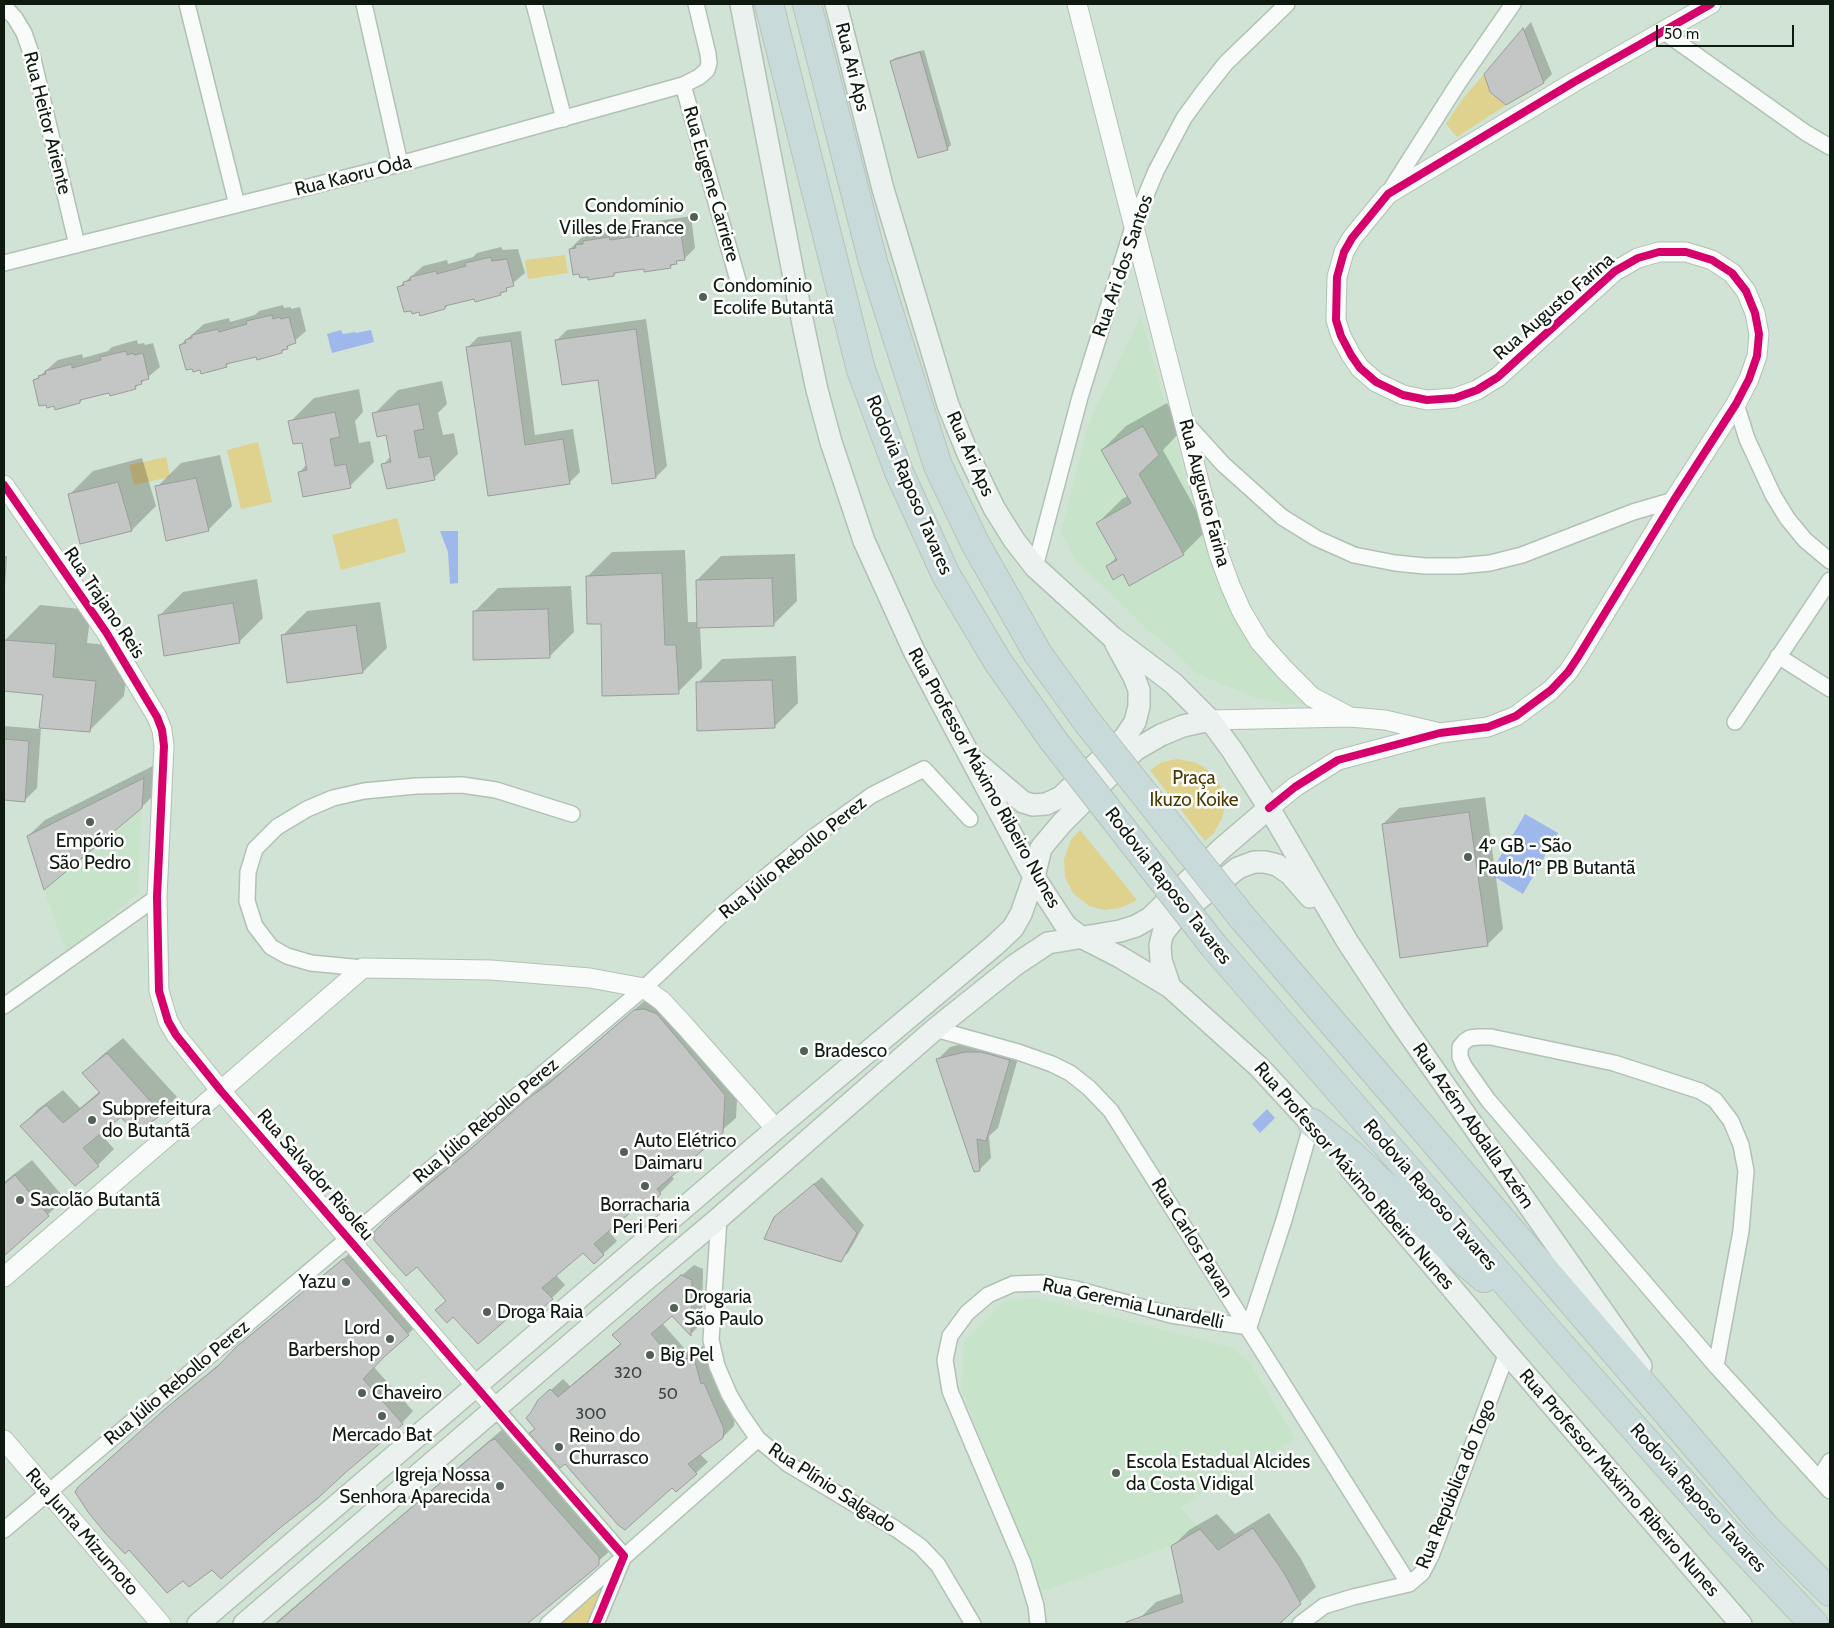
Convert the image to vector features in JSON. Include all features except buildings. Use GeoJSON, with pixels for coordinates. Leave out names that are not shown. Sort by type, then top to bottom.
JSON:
{"type":"FeatureCollection","features":[{"type":"Feature","properties":{"kind":"highway","name":"Rodovia Raposo Tavares"},"geometry":{"type":"LineString","coordinates":[[770,4],[861,370],[899,472],[946,575],[998,662],[1053,740],[1213,945],[1549,1332],[1722,1527],[1814,1624]]}},
{"type":"Feature","properties":{"kind":"highway","name":"Rodovia Raposo Tavares"},"geometry":{"type":"LineString","coordinates":[[806,4],[873,262],[938,466],[975,543],[1038,654],[1088,723],[1241,916],[1687,1438],[1766,1528],[1830,1592]]}},
{"type":"Feature","properties":{"kind":"highway"},"geometry":{"type":"LineString","coordinates":[[1312,1123],[1352,1155],[1456,1254],[1549,1332]]}},
{"type":"Feature","properties":{"kind":"main road","name":"Rua Professor Máximo Ribeiro Nunes"},"geometry":{"type":"LineString","coordinates":[[741,4],[817,390],[831,442],[864,541],[914,651],[1034,877],[1066,926],[1081,937],[1120,957],[1170,987],[1259,1066],[1312,1123],[1739,1624]]}},
{"type":"Feature","properties":{"kind":"main road","name":"Rua Ari Aps"},"geometry":{"type":"LineString","coordinates":[[836,4],[883,189],[948,405],[968,454],[994,508],[1014,540],[1035,567],[1112,637],[1173,683],[1210,720],[1232,750],[1269,808]]}},
{"type":"Feature","properties":{"kind":"main road"},"geometry":{"type":"LineString","coordinates":[[969,756],[1023,802],[1033,805],[1046,804],[1060,797],[1125,737],[1135,722],[1139,706],[1139,690],[1112,637]]}},
{"type":"Feature","properties":{"kind":"main road"},"geometry":{"type":"LineString","coordinates":[[198,1624],[776,1129],[996,945],[1013,928],[1021,914],[1034,877],[1041,848],[1050,836],[1135,750],[1176,729],[1210,720]]}},
{"type":"Feature","properties":{"kind":"main road"},"geometry":{"type":"LineString","coordinates":[[244,1624],[719,1218],[935,1029],[1026,956],[1048,943],[1120,931],[1136,926],[1150,918],[1220,850],[1269,808]]}},
{"type":"Feature","properties":{"kind":"main road","name":"Rua Azém Abdalla Azém"},"geometry":{"type":"LineString","coordinates":[[1269,808],[1347,941],[1397,1017],[1640,1364],[1687,1438]]}},
{"type":"Feature","properties":{"kind":"main road"},"geometry":{"type":"LineString","coordinates":[[1170,987],[1161,960],[1160,945],[1163,933],[1176,917],[1238,868],[1254,862],[1277,865],[1290,874],[1347,941]]}},
{"type":"Feature","properties":{"kind":"street"},"geometry":{"type":"LineString","coordinates":[[187,4],[237,205]]}},
{"type":"Feature","properties":{"kind":"street"},"geometry":{"type":"LineString","coordinates":[[364,4],[400,164]]}},
{"type":"Feature","properties":{"kind":"street"},"geometry":{"type":"LineString","coordinates":[[534,4],[564,119]]}},
{"type":"Feature","properties":{"kind":"street","name":"Rua Kaoru Oda"},"geometry":{"type":"LineString","coordinates":[[4,263],[400,164],[683,85],[699,77],[707,70],[709,63],[696,4]]}},
{"type":"Feature","properties":{"kind":"street","name":"Rua Augusto Farina"},"geometry":{"type":"LineString","coordinates":[[1077,4],[1183,420],[1219,555],[1230,585],[1242,612],[1260,642],[1312,697],[1350,717]]}},
{"type":"Feature","properties":{"kind":"street","name":"Rua Ari dos Santos"},"geometry":{"type":"LineString","coordinates":[[1035,567],[1080,397],[1134,224],[1156,171],[1184,118],[1226,63],[1287,4]]}},
{"type":"Feature","properties":{"kind":"street"},"geometry":{"type":"LineString","coordinates":[[1388,194],[1459,82],[1513,4]]}},
{"type":"Feature","properties":{"kind":"street","name":"Rua Augusto Farina"},"geometry":{"type":"LineString","coordinates":[[1269,808],[1295,787],[1338,760],[1440,733],[1488,727],[1516,716],[1551,690],[1568,672],[1578,657],[1674,500],[1736,404],[1749,380],[1757,356],[1759,334],[1755,313],[1746,291],[1732,273],[1712,260],[1686,252],[1659,252],[1638,258],[1615,271],[1519,360],[1498,377],[1477,390],[1455,398],[1427,400],[1403,396],[1376,382],[1360,368],[1341,336],[1336,320],[1337,277],[1344,252],[1352,238],[1388,194],[1574,82],[1711,4]]}},
{"type":"Feature","properties":{"kind":"street","name":"Rua Heitor Ariente"},"geometry":{"type":"LineString","coordinates":[[4,6],[15,18],[24,33],[33,59],[77,246]]}},
{"type":"Feature","properties":{"kind":"street"},"geometry":{"type":"LineString","coordinates":[[1664,32],[1806,133],[1830,147]]}},
{"type":"Feature","properties":{"kind":"street","name":"Rua Eugene Carriere"},"geometry":{"type":"LineString","coordinates":[[683,85],[739,284]]}},
{"type":"Feature","properties":{"kind":"street"},"geometry":{"type":"LineString","coordinates":[[1736,404],[1747,439],[1773,495],[1787,518],[1805,540],[1830,560]]}},
{"type":"Feature","properties":{"kind":"street"},"geometry":{"type":"LineString","coordinates":[[1183,420],[1223,464],[1282,517],[1316,538],[1354,555],[1395,563],[1425,566],[1459,566],[1490,563],[1522,555],[1633,512],[1674,500]]}},
{"type":"Feature","properties":{"kind":"street","name":"Rua Trajano Reis"},"geometry":{"type":"LineString","coordinates":[[4,485],[106,632],[157,716],[162,730],[164,746]]}},
{"type":"Feature","properties":{"kind":"street"},"geometry":{"type":"LineString","coordinates":[[1735,722],[1830,580]]}},
{"type":"Feature","properties":{"kind":"street"},"geometry":{"type":"LineString","coordinates":[[1778,656],[1830,690]]}},
{"type":"Feature","properties":{"kind":"street","name":"Rua Augusto Farina"},"geometry":{"type":"LineString","coordinates":[[1210,720],[1350,717],[1385,720],[1440,733]]}},
{"type":"Feature","properties":{"kind":"street","name":"Rua Salvador Risoléu"},"geometry":{"type":"LineString","coordinates":[[164,746],[157,897],[159,991],[168,1021],[176,1035],[221,1091],[624,1556]]}},
{"type":"Feature","properties":{"kind":"street","name":"Rua Júlio Rebollo Perez"},"geometry":{"type":"LineString","coordinates":[[4,1530],[644,988],[733,904],[815,836],[872,795],[924,769],[970,819]]}},
{"type":"Feature","properties":{"kind":"street"},"geometry":{"type":"LineString","coordinates":[[572,814],[496,790],[462,785],[416,786],[364,791],[333,798],[307,809],[277,827],[255,849],[248,872],[247,901],[255,926],[271,947],[286,956],[311,963],[363,968],[491,970],[590,978],[644,988],[662,1001],[776,1129]]}},
{"type":"Feature","properties":{"kind":"street"},"geometry":{"type":"LineString","coordinates":[[4,1006],[157,897]]}},
{"type":"Feature","properties":{"kind":"street"},"geometry":{"type":"LineString","coordinates":[[4,1277],[363,968]]}},
{"type":"Feature","properties":{"kind":"street","name":"Rua Carlos Pavan"},"geometry":{"type":"LineString","coordinates":[[935,1029],[1018,1052],[1052,1064],[1070,1073],[1089,1088],[1111,1111],[1410,1584]]}},
{"type":"Feature","properties":{"kind":"street","name":"Rua Azém Abdalla Azém"},"geometry":{"type":"LineString","coordinates":[[1716,1366],[1741,1231],[1746,1171],[1741,1145],[1731,1121],[1715,1100],[1700,1090],[1659,1076],[1614,1063],[1491,1037],[1470,1038],[1460,1047],[1460,1057],[1464,1066],[1488,1100],[1716,1366],[1830,1491]]}},
{"type":"Feature","properties":{"kind":"street","name":"Rua Geremia Lunardelli"},"geometry":{"type":"LineString","coordinates":[[1038,1624],[1036,1606],[1023,1563],[950,1391],[945,1360],[950,1336],[967,1313],[988,1295],[1013,1284],[1042,1283],[1076,1289],[1170,1315],[1249,1327],[1284,1220],[1312,1123]]}},
{"type":"Feature","properties":{"kind":"street","name":"Rua Plínio Salgado"},"geometry":{"type":"LineString","coordinates":[[719,1218],[711,1340],[717,1366],[729,1394],[758,1440],[788,1464],[896,1529],[920,1546],[938,1565],[973,1624]]}},
{"type":"Feature","properties":{"kind":"street","name":"Rua República do Togo"},"geometry":{"type":"LineString","coordinates":[[1300,1624],[1324,1606],[1353,1597],[1410,1584],[1422,1573],[1431,1556],[1507,1353]]}},
{"type":"Feature","properties":{"kind":"street","name":"Rua Junta Mizumoto"},"geometry":{"type":"LineString","coordinates":[[4,1440],[161,1624]]}},
{"type":"Feature","properties":{"kind":"street"},"geometry":{"type":"LineString","coordinates":[[548,1624],[758,1440]]}},
{"type":"Feature","properties":{"kind":"street"},"geometry":{"type":"LineString","coordinates":[[1819,1479],[1830,1462]]}},
{"type":"Feature","properties":{"kind":"street"},"geometry":{"type":"LineString","coordinates":[[596,1624],[624,1556]]}},
{"type":"Feature","properties":{"kind":"shaded area"},"geometry":{"type":"Polygon","coordinates":[[[1141,316],[1183,470],[1213,556],[1313,706],[1285,704],[1259,699],[1197,674],[1176,653],[1148,630],[1074,558],[1061,531],[1090,419],[1141,316]]]}},
{"type":"Feature","properties":{"kind":"shaded area"},"geometry":{"type":"Polygon","coordinates":[[[142,808],[137,894],[67,954],[44,890],[142,808]]]}},
{"type":"Feature","properties":{"kind":"shaded area","name":"Escola Estadual Alcides da Costa Vidigal"},"geometry":{"type":"Polygon","coordinates":[[[1038,1298],[1230,1347],[1250,1362],[1295,1439],[1180,1507],[1200,1529],[1177,1544],[1040,1592],[961,1388],[964,1342],[1004,1301],[1038,1298]]]}},
{"type":"Feature","properties":{"kind":"green space"},"geometry":{"type":"Polygon","coordinates":[[[1484,74],[1490,92],[1506,105],[1457,137],[1446,124],[1461,101],[1484,74]]]}},
{"type":"Feature","properties":{"kind":"green space"},"geometry":{"type":"Polygon","coordinates":[[[565,255],[568,273],[528,279],[525,260],[565,255]]]}},
{"type":"Feature","properties":{"kind":"green space"},"geometry":{"type":"Polygon","coordinates":[[[258,442],[272,502],[241,509],[227,450],[258,442]]]}},
{"type":"Feature","properties":{"kind":"green space"},"geometry":{"type":"Polygon","coordinates":[[[166,457],[170,477],[134,485],[129,465],[166,457]]]}},
{"type":"Feature","properties":{"kind":"green space"},"geometry":{"type":"Polygon","coordinates":[[[397,518],[406,552],[341,570],[332,535],[397,518]]]}},
{"type":"Feature","properties":{"kind":"green space","name":"Praça Ikuzo Koike"},"geometry":{"type":"Polygon","coordinates":[[[1177,759],[1194,762],[1204,767],[1217,779],[1223,792],[1225,805],[1222,818],[1214,833],[1205,841],[1150,770],[1162,762],[1177,759]]]}},
{"type":"Feature","properties":{"kind":"green space"},"geometry":{"type":"Polygon","coordinates":[[[1080,830],[1137,900],[1120,908],[1104,910],[1089,906],[1073,893],[1065,877],[1064,859],[1071,840],[1080,830]]]}},
{"type":"Feature","properties":{"kind":"green space"},"geometry":{"type":"Polygon","coordinates":[[[617,1570],[593,1624],[554,1624],[617,1570]]]}},
{"type":"Feature","properties":{"kind":"water"},"geometry":{"type":"Polygon","coordinates":[[[341,330],[343,334],[371,330],[374,342],[332,353],[327,334],[341,330]]]}},
{"type":"Feature","properties":{"kind":"water"},"geometry":{"type":"Polygon","coordinates":[[[440,531],[458,531],[458,583],[450,584],[448,552],[440,531]]]}},
{"type":"Feature","properties":{"kind":"water"},"geometry":{"type":"Polygon","coordinates":[[[1525,814],[1558,833],[1523,894],[1490,874],[1525,814]]]}},
{"type":"Feature","properties":{"kind":"water"},"geometry":{"type":"Polygon","coordinates":[[[1267,1109],[1275,1118],[1260,1133],[1252,1124],[1267,1109]]]}},
{"type":"Feature","properties":{"kind":"cycle path"},"geometry":{"type":"LineString","coordinates":[[1269,808],[1295,787],[1338,760],[1440,733],[1488,727],[1516,716],[1551,690],[1568,672],[1578,657],[1674,500],[1736,404],[1749,379],[1757,356],[1759,334],[1755,313],[1746,291],[1732,273],[1712,260],[1686,252],[1659,252],[1638,258],[1615,271],[1498,377],[1477,390],[1455,398],[1427,400],[1403,395],[1376,382],[1360,368],[1351,355],[1341,336],[1336,320],[1337,277],[1344,252],[1352,238],[1388,194],[1574,82],[1711,4]]}},
{"type":"Feature","properties":{"kind":"cycle path"},"geometry":{"type":"LineString","coordinates":[[4,485],[106,632],[157,717],[162,730],[164,746],[157,897],[159,991],[168,1021],[176,1035],[221,1091],[624,1556],[596,1624]]}},
{"type":"Feature","properties":{"kind":"place","name":"Condomínio Villes de France"},"geometry":{"type":"Point","coordinates":[694,217]}},
{"type":"Feature","properties":{"kind":"place","name":"Condomínio Ecolife Butantã"},"geometry":{"type":"Point","coordinates":[703,297]}},
{"type":"Feature","properties":{"kind":"place","name":"Empório São Pedro"},"geometry":{"type":"Point","coordinates":[90,822]}},
{"type":"Feature","properties":{"kind":"place","name":"4º GB - São Paulo/1º PB Butantã"},"geometry":{"type":"Point","coordinates":[1468,857]}},
{"type":"Feature","properties":{"kind":"place","name":"Bradesco"},"geometry":{"type":"Point","coordinates":[804,1051]}},
{"type":"Feature","properties":{"kind":"place","name":"Subprefeitura do Butantã"},"geometry":{"type":"Point","coordinates":[92,1120]}},
{"type":"Feature","properties":{"kind":"place","name":"Auto Elétrico Daimaru"},"geometry":{"type":"Point","coordinates":[624,1152]}},
{"type":"Feature","properties":{"kind":"place","name":"Borracharia Peri Peri"},"geometry":{"type":"Point","coordinates":[645,1186]}},
{"type":"Feature","properties":{"kind":"place","name":"Sacolão Butantã"},"geometry":{"type":"Point","coordinates":[20,1200]}},
{"type":"Feature","properties":{"kind":"place","name":"Yazu"},"geometry":{"type":"Point","coordinates":[346,1282]}},
{"type":"Feature","properties":{"kind":"place","name":"Drogaria São Paulo"},"geometry":{"type":"Point","coordinates":[674,1308]}},
{"type":"Feature","properties":{"kind":"place","name":"Droga Raia"},"geometry":{"type":"Point","coordinates":[487,1312]}},
{"type":"Feature","properties":{"kind":"place","name":"Lord Barbershop"},"geometry":{"type":"Point","coordinates":[390,1339]}},
{"type":"Feature","properties":{"kind":"place","name":"Big Pel"},"geometry":{"type":"Point","coordinates":[650,1355]}},
{"type":"Feature","properties":{"kind":"place","name":"Chaveiro"},"geometry":{"type":"Point","coordinates":[362,1393]}},
{"type":"Feature","properties":{"kind":"place","name":"Mercado Bat"},"geometry":{"type":"Point","coordinates":[382,1416]}},
{"type":"Feature","properties":{"kind":"place","name":"Reino do Churrasco"},"geometry":{"type":"Point","coordinates":[559,1447]}},
{"type":"Feature","properties":{"kind":"place","name":"Escola Estadual Alcides da Costa Vidigal"},"geometry":{"type":"Point","coordinates":[1116,1473]}},
{"type":"Feature","properties":{"kind":"place","name":"Igreja Nossa Senhora Aparecida"},"geometry":{"type":"Point","coordinates":[500,1486]}}]}
